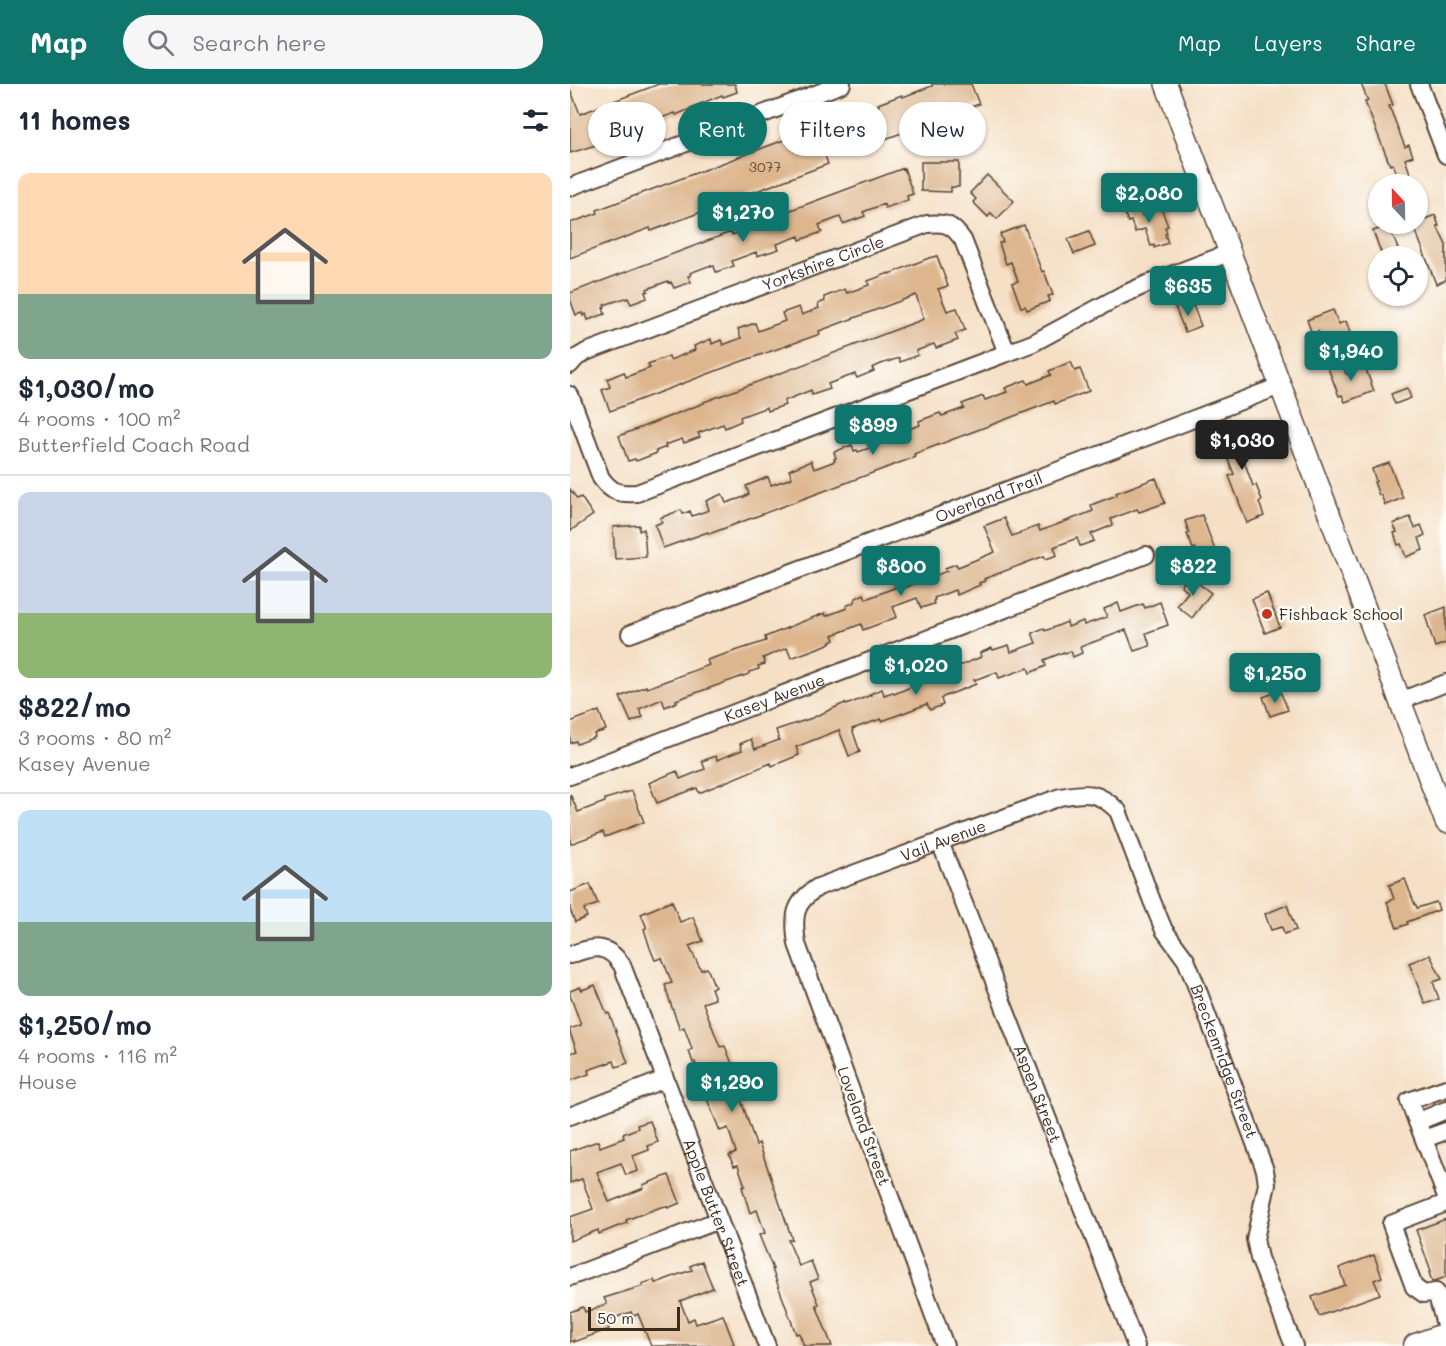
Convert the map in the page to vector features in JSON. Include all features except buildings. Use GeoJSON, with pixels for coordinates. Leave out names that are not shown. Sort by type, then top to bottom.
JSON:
{"type":"FeatureCollection","features":[{"type":"Feature","properties":{"kind":"highway"},"geometry":{"type":"LineString","coordinates":[[1416,1346],[1444,1337]]}},
{"type":"Feature","properties":{"kind":"main road"},"geometry":{"type":"LineString","coordinates":[[1166,84],[1446,822]]}},
{"type":"Feature","properties":{"kind":"street"},"geometry":{"type":"LineString","coordinates":[[570,187],[842,84]]}},
{"type":"Feature","properties":{"kind":"street"},"geometry":{"type":"LineString","coordinates":[[1419,84],[1446,155]]}},
{"type":"Feature","properties":{"kind":"street","name":"Yorkshire Circle"},"geometry":{"type":"LineString","coordinates":[[570,365],[586,352],[927,224],[938,223],[947,225],[956,231],[963,240],[1007,353]]}},
{"type":"Feature","properties":{"kind":"street"},"geometry":{"type":"LineString","coordinates":[[570,395],[601,478],[608,487],[616,492],[637,493],[1032,343],[1120,296],[1229,253]]}},
{"type":"Feature","properties":{"kind":"street","name":"Overland Trail"},"geometry":{"type":"LineString","coordinates":[[630,634],[1280,386]]}},
{"type":"Feature","properties":{"kind":"street","name":"Kasey Avenue"},"geometry":{"type":"LineString","coordinates":[[570,776],[1146,555]]}},
{"type":"Feature","properties":{"kind":"street"},"geometry":{"type":"LineString","coordinates":[[1400,701],[1446,683]]}},
{"type":"Feature","properties":{"kind":"street","name":"Vail Avenue"},"geometry":{"type":"LineString","coordinates":[[800,904],[818,887],[1060,797],[1077,794],[1095,795]]}},
{"type":"Feature","properties":{"kind":"street","name":"Breckenridge Street"},"geometry":{"type":"LineString","coordinates":[[1095,795],[1108,801],[1118,811],[1164,930],[1186,960],[1265,1170],[1267,1184],[1255,1239],[1260,1258],[1294,1346]]}},
{"type":"Feature","properties":{"kind":"street","name":"Aspen Street"},"geometry":{"type":"LineString","coordinates":[[940,842],[1136,1346]]}},
{"type":"Feature","properties":{"kind":"street","name":"Loveland Street"},"geometry":{"type":"LineString","coordinates":[[800,904],[794,922],[797,944],[945,1346]]}},
{"type":"Feature","properties":{"kind":"street","name":"Apple Butter Street"},"geometry":{"type":"LineString","coordinates":[[570,955],[585,949],[608,950],[622,965],[767,1346]]}},
{"type":"Feature","properties":{"kind":"street"},"geometry":{"type":"LineString","coordinates":[[570,1116],[665,1079]]}},
{"type":"Feature","properties":{"kind":"street"},"geometry":{"type":"LineString","coordinates":[[1446,1088],[1409,1101],[1424,1139],[1439,1159],[1446,1196]]}},
{"type":"Feature","properties":{"kind":"street"},"geometry":{"type":"LineString","coordinates":[[1417,1122],[1446,1110]]}},
{"type":"Feature","properties":{"kind":"street"},"geometry":{"type":"LineString","coordinates":[[1424,1139],[1446,1131]]}},
{"type":"Feature","properties":{"kind":"street"},"geometry":{"type":"LineString","coordinates":[[1444,1337],[1441,1290],[1424,1294],[1414,1287],[1391,1224],[1446,1203]]}},
{"type":"Feature","properties":{"kind":"street"},"geometry":{"type":"LineString","coordinates":[[570,1276],[719,1220]]}},
{"type":"Feature","properties":{"kind":"place","name":"Fishback School"},"geometry":{"type":"Point","coordinates":[1267,614]}}]}
